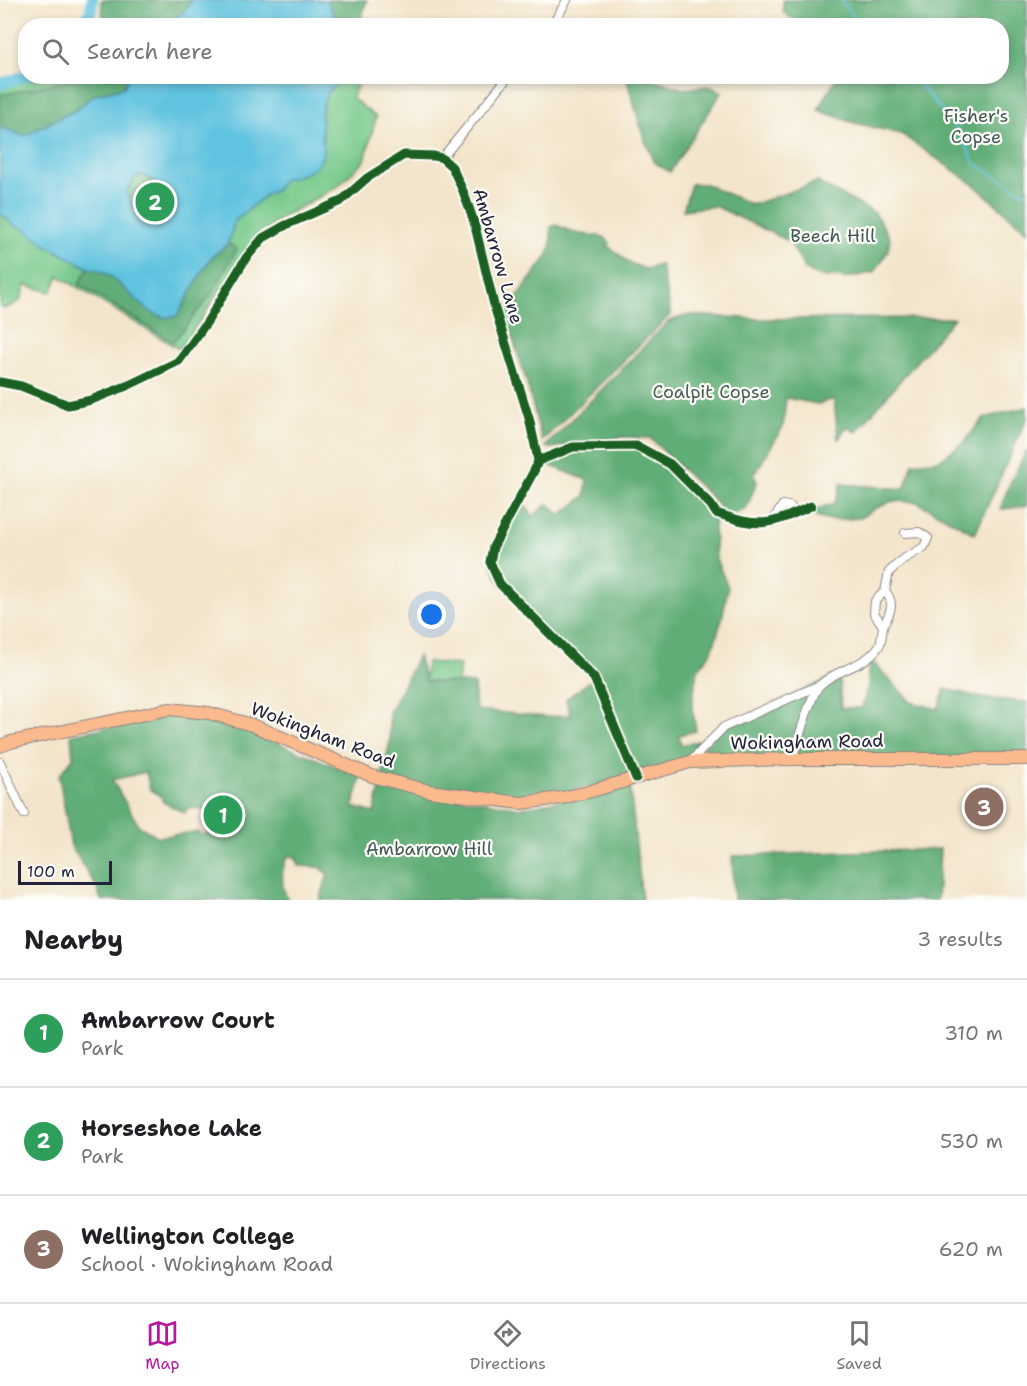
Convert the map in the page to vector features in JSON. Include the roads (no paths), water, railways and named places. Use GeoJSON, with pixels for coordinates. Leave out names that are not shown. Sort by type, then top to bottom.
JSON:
{"type":"FeatureCollection","features":[{"type":"Feature","properties":{"kind":"main road","name":"Wokingham Road"},"geometry":{"type":"LineString","coordinates":[[0,746],[40,735],[169,709],[208,713],[252,725],[372,777],[429,791],[521,803],[579,794],[690,762],[792,759],[1027,759]]}},
{"type":"Feature","properties":{"kind":"street"},"geometry":{"type":"LineString","coordinates":[[557,18],[567,0]]}},
{"type":"Feature","properties":{"kind":"street"},"geometry":{"type":"LineString","coordinates":[[0,382],[21,386],[68,405],[91,400],[129,386],[179,361],[207,322],[246,258],[263,238],[285,225],[341,201],[367,178],[404,155],[442,158],[502,84]]}},
{"type":"Feature","properties":{"kind":"street","name":"Ambarrow Lane"},"geometry":{"type":"LineString","coordinates":[[442,158],[448,162],[456,174],[474,222],[495,309],[523,395],[538,461]]}},
{"type":"Feature","properties":{"kind":"street"},"geometry":{"type":"LineString","coordinates":[[636,778],[594,678],[500,584],[490,562],[493,547],[538,461],[573,447],[637,446],[670,464],[711,505],[716,513],[740,521],[764,525],[811,506]]}},
{"type":"Feature","properties":{"kind":"street"},"geometry":{"type":"LineString","coordinates":[[771,523],[783,505],[790,507],[794,514]]}},
{"type":"Feature","properties":{"kind":"street"},"geometry":{"type":"LineString","coordinates":[[883,626],[874,613],[874,601],[885,591],[889,572],[902,560],[924,547],[928,538],[919,532],[905,533]]}},
{"type":"Feature","properties":{"kind":"street"},"geometry":{"type":"LineString","coordinates":[[690,762],[724,727],[820,685],[859,664],[877,649],[882,641],[883,626],[890,615],[892,606],[885,591]]}},
{"type":"Feature","properties":{"kind":"street"},"geometry":{"type":"LineString","coordinates":[[792,759],[808,710],[820,685]]}},
{"type":"Feature","properties":{"kind":"street"},"geometry":{"type":"LineString","coordinates":[[0,762],[24,814]]}},
{"type":"Feature","properties":{"kind":"water"},"geometry":{"type":"Polygon","coordinates":[[[191,0],[326,0],[335,18],[175,18],[187,9],[191,0]]]}},
{"type":"Feature","properties":{"kind":"water"},"geometry":{"type":"Polygon","coordinates":[[[125,84],[336,84],[327,94],[322,108],[324,146],[317,166],[305,173],[284,179],[275,191],[267,194],[235,221],[228,243],[209,260],[177,316],[165,317],[143,306],[111,277],[88,268],[46,245],[23,228],[16,227],[0,213],[0,127],[24,136],[76,110],[94,95],[124,87],[125,84]],[[140,175],[126,192],[141,215],[154,222],[159,216],[149,214],[137,197],[142,192],[150,191],[161,200],[162,209],[167,211],[171,202],[163,189],[140,175]]]}},
{"type":"Feature","properties":{"kind":"waterway"},"geometry":{"type":"LineString","coordinates":[[86,18],[91,11],[92,0]]}},
{"type":"Feature","properties":{"kind":"waterway"},"geometry":{"type":"LineString","coordinates":[[841,0],[855,18]]}},
{"type":"Feature","properties":{"kind":"waterway"},"geometry":{"type":"LineString","coordinates":[[0,84],[18,78]]}},
{"type":"Feature","properties":{"kind":"waterway"},"geometry":{"type":"LineString","coordinates":[[919,84],[957,128],[975,164],[1027,194]]}},
{"type":"Feature","properties":{"kind":"place","name":"Horseshoe Lake"},"geometry":{"type":"Point","coordinates":[155,202]}},
{"type":"Feature","properties":{"kind":"place","name":"Wellington College"},"geometry":{"type":"Point","coordinates":[984,807]}},
{"type":"Feature","properties":{"kind":"place","name":"Ambarrow Court"},"geometry":{"type":"Point","coordinates":[223,815]}},
{"type":"Feature","properties":{"kind":"park label","name":"Fisher's Copse"},"geometry":{"type":"Point","coordinates":[976,126]}},
{"type":"Feature","properties":{"kind":"park label","name":"Beech Hill"},"geometry":{"type":"Point","coordinates":[833,236]}},
{"type":"Feature","properties":{"kind":"park label","name":"Coalpit Copse"},"geometry":{"type":"Point","coordinates":[711,392]}},
{"type":"Feature","properties":{"kind":"park label","name":"Ambarrow Hill"},"geometry":{"type":"Point","coordinates":[429,849]}}]}
